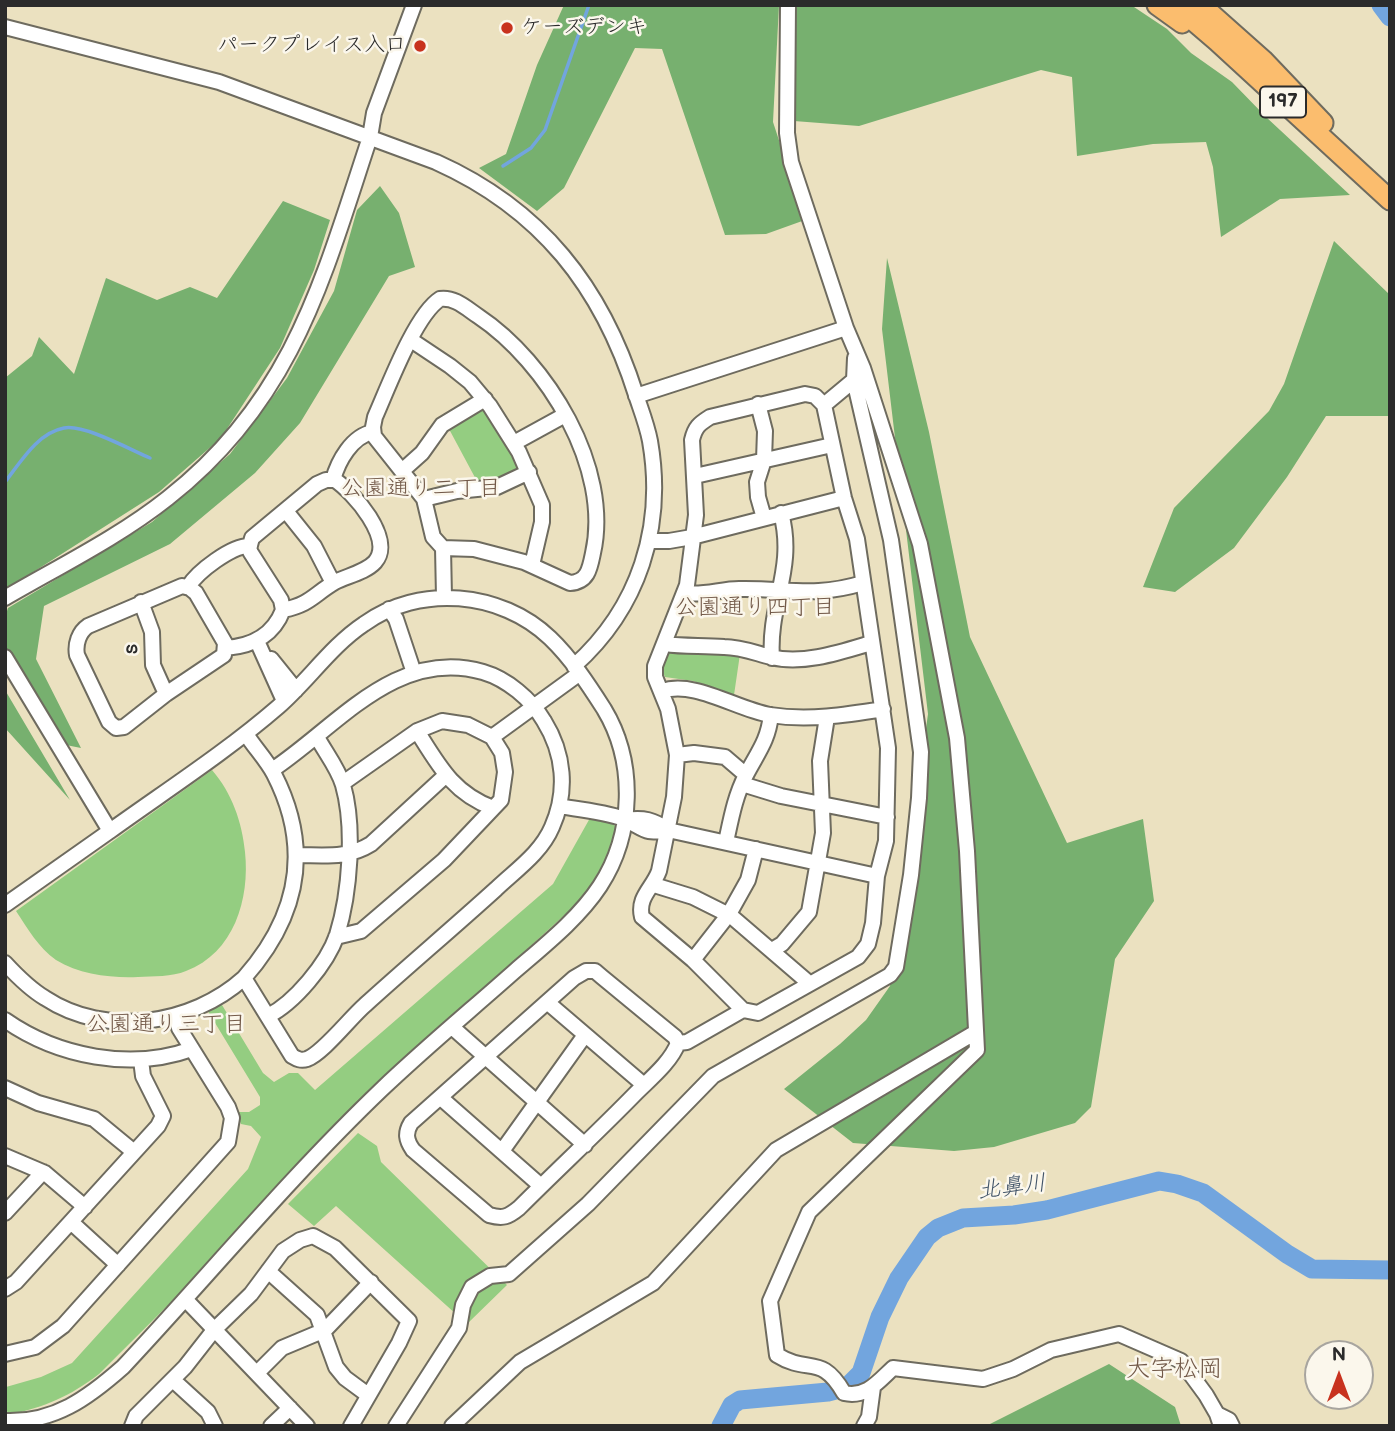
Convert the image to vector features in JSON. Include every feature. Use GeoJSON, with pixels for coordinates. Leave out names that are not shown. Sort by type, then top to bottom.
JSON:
{"type":"FeatureCollection","features":[{"type":"Feature","properties":{"kind":"highway"},"geometry":{"type":"LineString","coordinates":[[1157,5],[1272,92]]}},
{"type":"Feature","properties":{"kind":"highway","name":"197"},"geometry":{"type":"LineString","coordinates":[[1175,5],[1390,200]]}},
{"type":"Feature","properties":{"kind":"highway","name":"197"},"geometry":{"type":"LineString","coordinates":[[1200,5],[1263,60],[1390,192]]}},
{"type":"Feature","properties":{"kind":"street"},"geometry":{"type":"LineString","coordinates":[[5,598],[165,500],[215,457],[247,421],[275,380],[301,331],[370,137],[374,113],[414,5]]}},
{"type":"Feature","properties":{"kind":"street"},"geometry":{"type":"LineString","coordinates":[[370,137],[383,116],[424,5]]}},
{"type":"Feature","properties":{"kind":"street"},"geometry":{"type":"LineString","coordinates":[[788,5],[787,133],[791,162],[920,544],[957,738],[968,864],[977,1050],[809,1212],[770,1301],[777,1355],[788,1362],[823,1368],[835,1377],[844,1393],[856,1395],[873,1387],[893,1368],[983,1379],[1013,1369],[1051,1350],[1119,1334],[1181,1361],[1219,1420],[1229,1420],[1232,1426]]}},
{"type":"Feature","properties":{"kind":"street"},"geometry":{"type":"LineString","coordinates":[[5,27],[219,82],[456,171],[498,196],[542,233],[571,265],[598,304],[620,347],[649,438],[654,497],[649,541],[639,572],[613,624],[596,646],[577,669],[534,707],[492,737]]}},
{"type":"Feature","properties":{"kind":"street"},"geometry":{"type":"LineString","coordinates":[[443,548],[474,550],[532,565],[574,583],[587,575],[594,551],[597,519],[588,464],[565,415],[527,359],[488,323],[454,300],[444,298],[435,303],[411,340],[375,417],[373,432],[376,440],[424,499],[433,537],[443,548],[444,597]]}},
{"type":"Feature","properties":{"kind":"street"},"geometry":{"type":"LineString","coordinates":[[636,396],[846,328]]}},
{"type":"Feature","properties":{"kind":"street"},"geometry":{"type":"LineString","coordinates":[[411,340],[459,373],[485,399],[514,443],[542,505],[542,522],[532,565]]}},
{"type":"Feature","properties":{"kind":"street"},"geometry":{"type":"LineString","coordinates":[[396,1426],[459,1328],[463,1304],[472,1287],[490,1276],[509,1274],[588,1203],[713,1076],[890,975],[896,967],[911,875],[921,751],[891,540],[854,380],[855,350]]}},
{"type":"Feature","properties":{"kind":"street"},"geometry":{"type":"LineString","coordinates":[[824,405],[854,380]]}},
{"type":"Feature","properties":{"kind":"street"},"geometry":{"type":"LineString","coordinates":[[805,394],[816,396],[824,405],[844,498],[857,539],[883,709],[888,748],[886,841],[877,876],[873,923],[868,944],[858,957],[758,1013],[744,1010],[693,960],[642,917],[642,898],[654,885],[668,830],[677,772],[674,731],[655,677],[655,666],[685,593],[694,537],[694,430],[710,417],[805,394]]}},
{"type":"Feature","properties":{"kind":"street"},"geometry":{"type":"LineString","coordinates":[[402,470],[422,453],[442,425],[485,399]]}},
{"type":"Feature","properties":{"kind":"street"},"geometry":{"type":"LineString","coordinates":[[758,404],[765,431],[764,460],[757,482],[764,518]]}},
{"type":"Feature","properties":{"kind":"street"},"geometry":{"type":"LineString","coordinates":[[514,443],[565,415]]}},
{"type":"Feature","properties":{"kind":"street"},"geometry":{"type":"LineString","coordinates":[[332,480],[340,461],[358,438],[373,432]]}},
{"type":"Feature","properties":{"kind":"street"},"geometry":{"type":"LineString","coordinates":[[695,476],[832,445]]}},
{"type":"Feature","properties":{"kind":"street"},"geometry":{"type":"LineString","coordinates":[[424,499],[457,491],[497,487],[529,472]]}},
{"type":"Feature","properties":{"kind":"street"},"geometry":{"type":"LineString","coordinates":[[226,648],[257,641],[272,629],[283,610],[281,600],[251,553],[250,545],[256,534],[317,484],[332,480],[345,488],[366,510],[374,526],[379,549],[377,559],[373,564],[333,583],[302,606],[283,610]]}},
{"type":"Feature","properties":{"kind":"street"},"geometry":{"type":"LineString","coordinates":[[649,541],[694,537],[844,498]]}},
{"type":"Feature","properties":{"kind":"street"},"geometry":{"type":"LineString","coordinates":[[286,511],[314,546],[333,583]]}},
{"type":"Feature","properties":{"kind":"street"},"geometry":{"type":"LineString","coordinates":[[772,658],[772,625],[785,568],[787,544],[781,513]]}},
{"type":"Feature","properties":{"kind":"street"},"geometry":{"type":"LineString","coordinates":[[188,587],[200,572],[236,548],[250,545]]}},
{"type":"Feature","properties":{"kind":"street"},"geometry":{"type":"LineString","coordinates":[[685,593],[738,589],[828,592],[863,583]]}},
{"type":"Feature","properties":{"kind":"street"},"geometry":{"type":"LineString","coordinates":[[174,587],[188,587],[196,593],[226,648],[220,660],[166,694],[128,725],[116,728],[109,722],[77,655],[78,640],[85,628],[174,587]]}},
{"type":"Feature","properties":{"kind":"street"},"geometry":{"type":"LineString","coordinates":[[5,905],[246,734],[296,690],[350,634],[375,616],[418,600],[444,597],[489,603],[523,618],[550,638],[577,669],[613,725],[623,757],[627,791],[626,820],[600,886],[580,909],[540,949],[384,1087],[313,1157],[249,1225],[186,1300],[122,1367],[91,1395],[64,1411],[33,1420],[5,1421]]}},
{"type":"Feature","properties":{"kind":"street","name":"s"},"geometry":{"type":"LineString","coordinates":[[141,602],[152,632],[153,665],[166,694]]}},
{"type":"Feature","properties":{"kind":"street"},"geometry":{"type":"LineString","coordinates":[[389,609],[396,619],[414,673]]}},
{"type":"Feature","properties":{"kind":"street"},"geometry":{"type":"LineString","coordinates":[[257,641],[296,690]]}},
{"type":"Feature","properties":{"kind":"street"},"geometry":{"type":"LineString","coordinates":[[257,641],[284,701]]}},
{"type":"Feature","properties":{"kind":"street"},"geometry":{"type":"LineString","coordinates":[[665,644],[680,647],[742,648],[772,658],[833,654],[872,643]]}},
{"type":"Feature","properties":{"kind":"street"},"geometry":{"type":"LineString","coordinates":[[5,657],[110,831]]}},
{"type":"Feature","properties":{"kind":"street"},"geometry":{"type":"LineString","coordinates":[[244,978],[292,1056],[300,1060],[308,1059],[363,1006],[438,942],[542,846],[560,806],[562,778],[557,747],[548,727],[534,707],[492,675],[453,666],[430,668],[398,678],[373,692],[272,770]]}},
{"type":"Feature","properties":{"kind":"street"},"geometry":{"type":"LineString","coordinates":[[662,691],[674,687],[688,687],[746,709],[771,715],[827,717],[883,709]]}},
{"type":"Feature","properties":{"kind":"street"},"geometry":{"type":"LineString","coordinates":[[726,842],[734,804],[744,779],[764,746],[771,715]]}},
{"type":"Feature","properties":{"kind":"street"},"geometry":{"type":"LineString","coordinates":[[772,950],[782,944],[809,912],[823,833],[820,761],[827,717]]}},
{"type":"Feature","properties":{"kind":"street"},"geometry":{"type":"LineString","coordinates":[[336,937],[361,931],[444,860],[501,800],[505,772],[502,753],[492,737],[468,725],[442,721],[417,732],[343,783]]}},
{"type":"Feature","properties":{"kind":"street"},"geometry":{"type":"LineString","coordinates":[[417,732],[445,776],[478,802],[493,808]]}},
{"type":"Feature","properties":{"kind":"street"},"geometry":{"type":"LineString","coordinates":[[5,962],[46,998],[79,1013],[124,1021],[177,1017],[211,1002],[244,978],[276,936],[290,905],[296,875],[296,841],[288,810],[272,770],[246,734]]}},
{"type":"Feature","properties":{"kind":"street"},"geometry":{"type":"LineString","coordinates":[[268,1016],[276,1012],[316,973],[336,937],[349,855],[349,824],[343,783],[317,737]]}},
{"type":"Feature","properties":{"kind":"street"},"geometry":{"type":"LineString","coordinates":[[677,755],[694,753],[725,757],[744,779],[781,796],[887,817]]}},
{"type":"Feature","properties":{"kind":"street"},"geometry":{"type":"LineString","coordinates":[[296,855],[349,855],[371,844],[445,776]]}},
{"type":"Feature","properties":{"kind":"street"},"geometry":{"type":"LineString","coordinates":[[560,806],[626,820],[639,818],[656,821],[668,830],[877,876]]}},
{"type":"Feature","properties":{"kind":"street"},"geometry":{"type":"LineString","coordinates":[[693,960],[729,914],[748,880],[756,849]]}},
{"type":"Feature","properties":{"kind":"street"},"geometry":{"type":"LineString","coordinates":[[654,885],[693,897],[729,914],[809,983]]}},
{"type":"Feature","properties":{"kind":"street"},"geometry":{"type":"LineString","coordinates":[[586,971],[595,971],[675,1037],[678,1043],[675,1051],[644,1086],[508,1217],[489,1215],[408,1143],[407,1131],[411,1123],[574,978],[586,971]]}},
{"type":"Feature","properties":{"kind":"street"},"geometry":{"type":"LineString","coordinates":[[547,1002],[644,1086]]}},
{"type":"Feature","properties":{"kind":"street"},"geometry":{"type":"LineString","coordinates":[[678,1043],[687,1042],[744,1010]]}},
{"type":"Feature","properties":{"kind":"street"},"geometry":{"type":"LineString","coordinates":[[5,1354],[35,1347],[63,1326],[228,1142],[232,1118],[179,1028],[177,1017]]}},
{"type":"Feature","properties":{"kind":"street"},"geometry":{"type":"LineString","coordinates":[[5,1020],[66,1049],[102,1057],[141,1060],[192,1049]]}},
{"type":"Feature","properties":{"kind":"street"},"geometry":{"type":"LineString","coordinates":[[452,1027],[585,1145]]}},
{"type":"Feature","properties":{"kind":"street"},"geometry":{"type":"LineString","coordinates":[[452,1426],[520,1363],[653,1283],[776,1150],[976,1032]]}},
{"type":"Feature","properties":{"kind":"street"},"geometry":{"type":"LineString","coordinates":[[502,1151],[585,1035]]}},
{"type":"Feature","properties":{"kind":"street"},"geometry":{"type":"LineString","coordinates":[[5,1289],[16,1282],[158,1126],[163,1116],[143,1076],[141,1060]]}},
{"type":"Feature","properties":{"kind":"street"},"geometry":{"type":"LineString","coordinates":[[5,1088],[38,1103],[94,1119],[134,1152]]}},
{"type":"Feature","properties":{"kind":"street"},"geometry":{"type":"LineString","coordinates":[[441,1098],[541,1186]]}},
{"type":"Feature","properties":{"kind":"street"},"geometry":{"type":"LineString","coordinates":[[5,1156],[43,1172],[85,1207]]}},
{"type":"Feature","properties":{"kind":"street"},"geometry":{"type":"LineString","coordinates":[[5,1213],[43,1172]]}},
{"type":"Feature","properties":{"kind":"street"},"geometry":{"type":"LineString","coordinates":[[71,1222],[118,1265]]}},
{"type":"Feature","properties":{"kind":"street"},"geometry":{"type":"LineString","coordinates":[[132,1426],[135,1416],[173,1380],[214,1330],[251,1294],[283,1251],[300,1240],[313,1236],[335,1248],[409,1321],[351,1426]]}},
{"type":"Feature","properties":{"kind":"street"},"geometry":{"type":"LineString","coordinates":[[268,1271],[317,1315],[336,1367],[345,1378],[368,1395]]}},
{"type":"Feature","properties":{"kind":"street"},"geometry":{"type":"LineString","coordinates":[[258,1372],[282,1348],[322,1332],[371,1282]]}},
{"type":"Feature","properties":{"kind":"street"},"geometry":{"type":"LineString","coordinates":[[186,1300],[307,1426]]}},
{"type":"Feature","properties":{"kind":"street"},"geometry":{"type":"LineString","coordinates":[[173,1380],[208,1412],[215,1426]]}},
{"type":"Feature","properties":{"kind":"street"},"geometry":{"type":"LineString","coordinates":[[864,1426],[869,1417],[873,1387]]}},
{"type":"Feature","properties":{"kind":"street"},"geometry":{"type":"LineString","coordinates":[[271,1426],[290,1408]]}},
{"type":"Feature","properties":{"kind":"green space"},"geometry":{"type":"Polygon","coordinates":[[[564,5],[779,5],[773,122],[805,220],[766,234],[725,235],[662,49],[635,48],[564,188],[537,211],[479,168],[506,154],[537,65],[564,5]]]}},
{"type":"Feature","properties":{"kind":"green space"},"geometry":{"type":"Polygon","coordinates":[[[796,5],[1131,5],[1167,29],[1191,53],[1232,82],[1350,195],[1280,199],[1221,237],[1213,167],[1206,142],[1153,144],[1077,156],[1072,77],[1041,70],[859,126],[794,121],[796,5]]]}},
{"type":"Feature","properties":{"kind":"green space"},"geometry":{"type":"Polygon","coordinates":[[[380,186],[399,213],[415,267],[389,276],[300,423],[255,473],[170,544],[44,606],[36,659],[81,748],[66,745],[5,648],[5,617],[8,608],[152,522],[230,454],[287,378],[334,291],[357,210],[380,186]]]}},
{"type":"Feature","properties":{"kind":"green space"},"geometry":{"type":"Polygon","coordinates":[[[283,201],[330,220],[314,270],[280,348],[221,438],[159,492],[5,590],[5,378],[32,356],[39,337],[74,374],[106,278],[157,300],[190,287],[217,298],[283,201]]]}},
{"type":"Feature","properties":{"kind":"green space"},"geometry":{"type":"Polygon","coordinates":[[[1334,241],[1390,295],[1390,416],[1326,416],[1287,477],[1234,548],[1175,592],[1143,587],[1174,508],[1269,411],[1284,384],[1334,241]]]}},
{"type":"Feature","properties":{"kind":"green space"},"geometry":{"type":"Polygon","coordinates":[[[887,258],[929,432],[970,637],[1067,843],[1143,819],[1154,901],[1115,959],[1091,1107],[1075,1123],[994,1147],[954,1151],[853,1143],[784,1089],[866,1020],[890,986],[928,714],[882,329],[887,258]]]}},
{"type":"Feature","properties":{"kind":"green space"},"geometry":{"type":"Polygon","coordinates":[[[484,402],[525,471],[479,485],[449,429],[484,402]]]}},
{"type":"Feature","properties":{"kind":"green space"},"geometry":{"type":"Polygon","coordinates":[[[667,654],[740,654],[734,695],[693,681],[665,677],[661,667],[667,654]]]}},
{"type":"Feature","properties":{"kind":"green space"},"geometry":{"type":"Polygon","coordinates":[[[5,690],[70,800],[5,728],[5,690]]]}},
{"type":"Feature","properties":{"kind":"green space"},"geometry":{"type":"Polygon","coordinates":[[[212,770],[225,788],[239,819],[246,870],[241,906],[227,938],[216,951],[203,963],[181,973],[138,977],[85,972],[65,965],[50,955],[16,911],[212,770]]]}},
{"type":"Feature","properties":{"kind":"green space"},"geometry":{"type":"Polygon","coordinates":[[[590,818],[614,823],[617,834],[600,871],[580,901],[502,972],[99,1374],[57,1400],[10,1415],[5,1409],[6,1387],[41,1377],[72,1363],[248,1169],[261,1137],[251,1126],[241,1124],[236,1112],[249,1112],[260,1105],[260,1097],[206,1008],[219,1000],[263,1073],[274,1082],[289,1073],[298,1073],[315,1090],[553,884],[590,818]]]}},
{"type":"Feature","properties":{"kind":"green space"},"geometry":{"type":"Polygon","coordinates":[[[358,1133],[377,1146],[381,1162],[507,1285],[467,1324],[336,1206],[314,1226],[288,1204],[358,1133]]]}},
{"type":"Feature","properties":{"kind":"green space"},"geometry":{"type":"Polygon","coordinates":[[[1109,1364],[1175,1407],[1181,1426],[986,1426],[1109,1364]]]}},
{"type":"Feature","properties":{"kind":"waterway"},"geometry":{"type":"LineString","coordinates":[[503,166],[531,148],[545,130],[589,5]]}},
{"type":"Feature","properties":{"kind":"waterway"},"geometry":{"type":"LineString","coordinates":[[1381,5],[1390,17]]}},
{"type":"Feature","properties":{"kind":"waterway"},"geometry":{"type":"LineString","coordinates":[[5,482],[37,442],[64,428],[95,434],[150,458]]}},
{"type":"Feature","properties":{"kind":"waterway","name":"北鼻川"},"geometry":{"type":"LineString","coordinates":[[721,1426],[732,1405],[740,1400],[828,1392],[847,1387],[861,1373],[880,1317],[899,1278],[927,1237],[938,1228],[963,1218],[1047,1210],[1159,1181],[1203,1193],[1312,1269],[1390,1270]]}},
{"type":"Feature","properties":{"kind":"place","name":"ケーズデンキ"},"geometry":{"type":"Point","coordinates":[507,28]}},
{"type":"Feature","properties":{"kind":"place","name":"パークプレイス入口"},"geometry":{"type":"Point","coordinates":[420,46]}},
{"type":"Feature","properties":{"kind":"district","name":"公園通り二丁目"},"geometry":{"type":"Point","coordinates":[421,489]}},
{"type":"Feature","properties":{"kind":"district","name":"公園通り四丁目"},"geometry":{"type":"Point","coordinates":[755,608]}},
{"type":"Feature","properties":{"kind":"district","name":"公園通り三丁目"},"geometry":{"type":"Point","coordinates":[166,1025]}},
{"type":"Feature","properties":{"kind":"district","name":"大字松岡"},"geometry":{"type":"Point","coordinates":[1174,1370]}}]}
